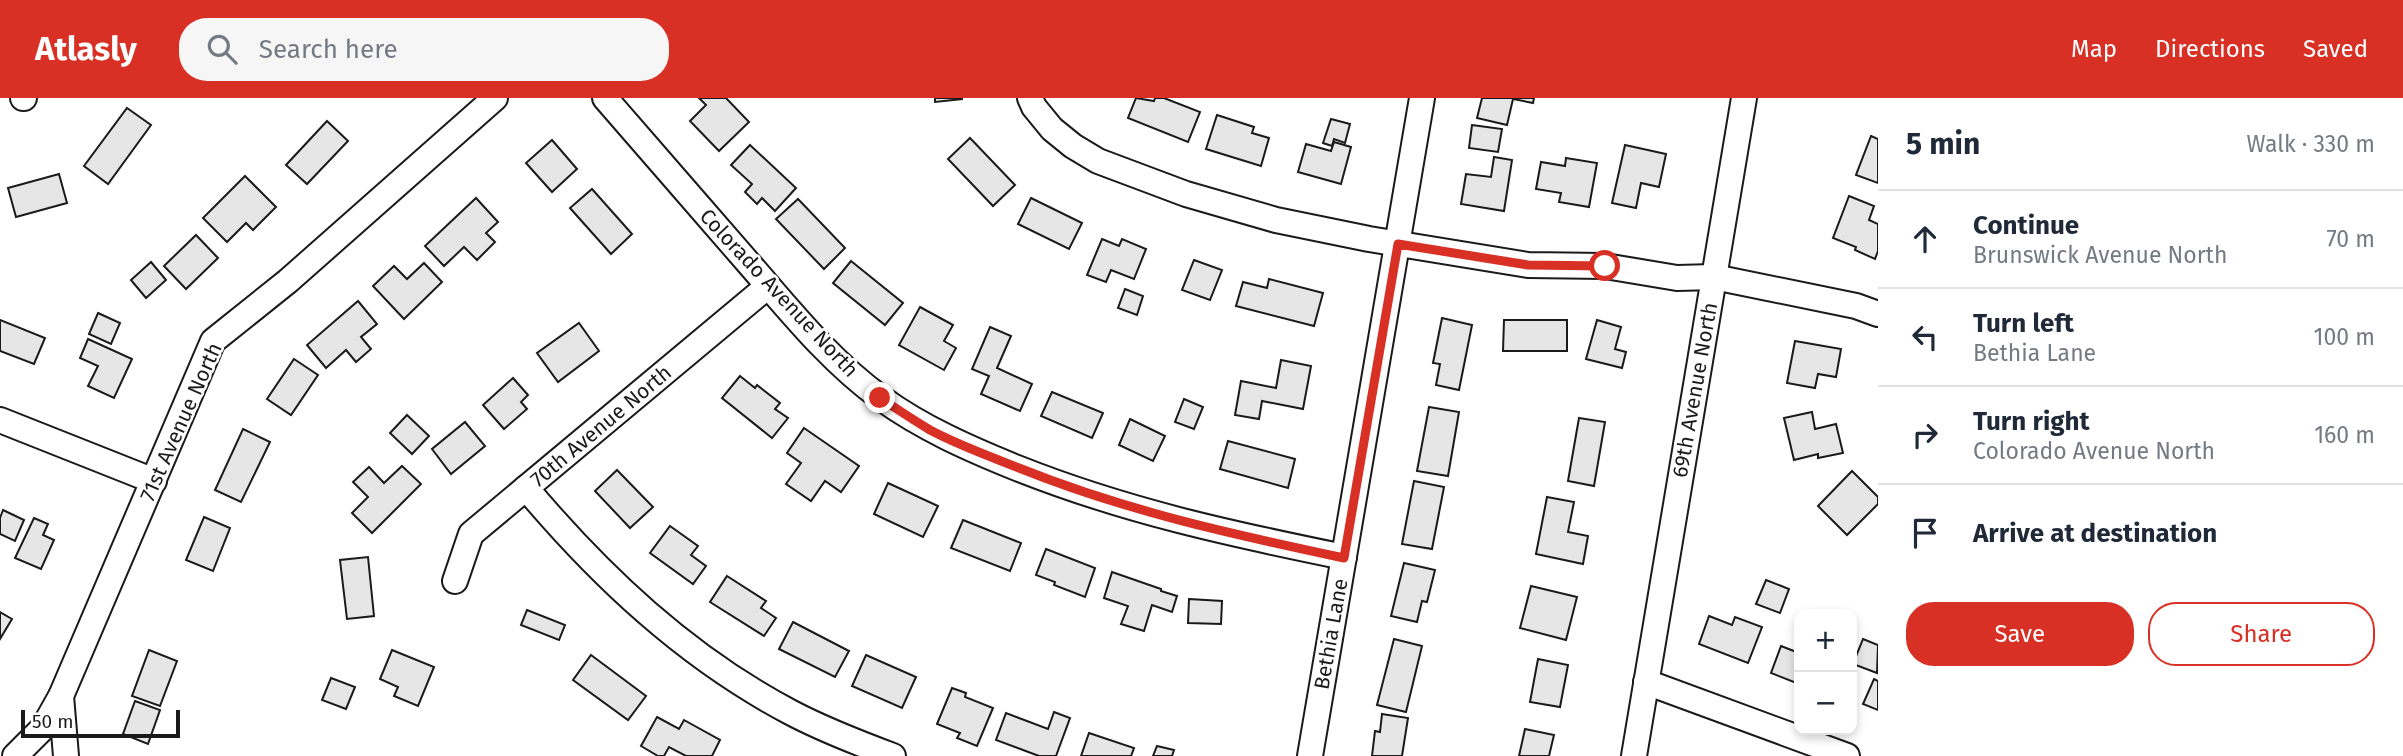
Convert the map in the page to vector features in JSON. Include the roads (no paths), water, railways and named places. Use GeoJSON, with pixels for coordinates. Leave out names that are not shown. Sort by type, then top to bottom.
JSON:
{"type":"FeatureCollection","features":[{"type":"Feature","properties":{"kind":"street","name":"71st Avenue North"},"geometry":{"type":"LineString","coordinates":[[15,756],[43,728],[61,696],[213,341],[288,281],[495,98]]}},
{"type":"Feature","properties":{"kind":"street","name":"Colorado Avenue North"},"geometry":{"type":"LineString","coordinates":[[605,98],[835,360],[880,398],[930,429],[1064,486],[1146,513],[1344,558]]}},
{"type":"Feature","properties":{"kind":"street"},"geometry":{"type":"LineString","coordinates":[[1030,98],[1052,129],[1098,161],[1186,194],[1276,220],[1398,244],[1528,265],[1605,266],[1677,278],[1714,277],[1856,306],[1878,314]]}},
{"type":"Feature","properties":{"kind":"street","name":"Bethia Lane"},"geometry":{"type":"LineString","coordinates":[[1310,756],[1422,98]]}},
{"type":"Feature","properties":{"kind":"street","name":"69th Avenue North"},"geometry":{"type":"LineString","coordinates":[[1634,756],[1744,98]]}},
{"type":"Feature","properties":{"kind":"street","name":"70th Avenue North"},"geometry":{"type":"LineString","coordinates":[[455,581],[471,534],[768,286]]}},
{"type":"Feature","properties":{"kind":"street"},"geometry":{"type":"LineString","coordinates":[[0,420],[153,481]]}},
{"type":"Feature","properties":{"kind":"street"},"geometry":{"type":"LineString","coordinates":[[526,488],[604,575],[661,626],[723,671],[790,712],[893,756]]}},
{"type":"Feature","properties":{"kind":"street"},"geometry":{"type":"LineString","coordinates":[[1646,682],[1847,756]]}},
{"type":"Feature","properties":{"kind":"street"},"geometry":{"type":"LineString","coordinates":[[61,696],[66,756]]}}]}
